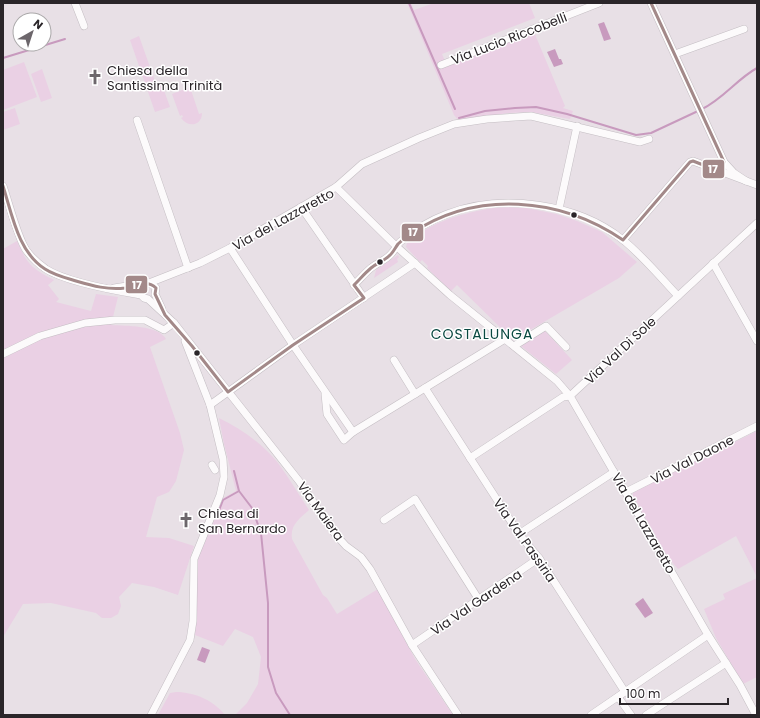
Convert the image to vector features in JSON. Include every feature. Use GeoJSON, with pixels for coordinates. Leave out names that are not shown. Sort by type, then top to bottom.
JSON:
{"type":"FeatureCollection","features":[{"type":"Feature","properties":{"kind":"street"},"geometry":{"type":"LineString","coordinates":[[75,3],[84,26]]}},
{"type":"Feature","properties":{"kind":"street","name":"Via Lucio Riccobelli"},"geometry":{"type":"LineString","coordinates":[[441,65],[599,3]]}},
{"type":"Feature","properties":{"kind":"street"},"geometry":{"type":"LineString","coordinates":[[652,3],[724,162],[734,173],[746,181]]}},
{"type":"Feature","properties":{"kind":"street"},"geometry":{"type":"LineString","coordinates":[[675,54],[744,30]]}},
{"type":"Feature","properties":{"kind":"street"},"geometry":{"type":"LineString","coordinates":[[336,187],[362,164],[454,124],[487,119],[531,116],[640,142],[649,139]]}},
{"type":"Feature","properties":{"kind":"street"},"geometry":{"type":"LineString","coordinates":[[138,120],[188,268]]}},
{"type":"Feature","properties":{"kind":"street"},"geometry":{"type":"LineString","coordinates":[[558,209],[577,126]]}},
{"type":"Feature","properties":{"kind":"street"},"geometry":{"type":"LineString","coordinates":[[623,240],[690,162],[693,161],[757,185]]}},
{"type":"Feature","properties":{"kind":"street"},"geometry":{"type":"LineString","coordinates":[[716,170],[722,168],[724,162]]}},
{"type":"Feature","properties":{"kind":"street"},"geometry":{"type":"LineString","coordinates":[[3,186],[20,237],[26,249],[33,258],[46,269],[63,277],[141,295],[148,299],[174,323],[183,335],[210,405],[224,469],[224,477],[220,495],[194,559],[193,621],[190,640],[151,715]]}},
{"type":"Feature","properties":{"kind":"street","name":"Via del Lazzaretto"},"geometry":{"type":"LineString","coordinates":[[110,289],[146,283],[188,268],[230,248],[336,187],[415,264],[450,295],[557,381],[570,396],[708,635],[740,685],[756,715]]}},
{"type":"Feature","properties":{"kind":"street"},"geometry":{"type":"LineString","coordinates":[[354,285],[371,268],[391,254],[396,246],[417,230],[447,214],[467,208],[511,203],[533,204],[558,209],[604,227],[623,240],[678,296]]}},
{"type":"Feature","properties":{"kind":"street"},"geometry":{"type":"LineString","coordinates":[[301,207],[364,298]]}},
{"type":"Feature","properties":{"kind":"street","name":"Via Val Di Sole"},"geometry":{"type":"LineString","coordinates":[[470,458],[563,397],[570,396],[757,223]]}},
{"type":"Feature","properties":{"kind":"street"},"geometry":{"type":"LineString","coordinates":[[230,248],[293,346],[353,432]]}},
{"type":"Feature","properties":{"kind":"street"},"geometry":{"type":"LineString","coordinates":[[713,263],[757,341]]}},
{"type":"Feature","properties":{"kind":"street"},"geometry":{"type":"LineString","coordinates":[[210,405],[293,346],[415,264]]}},
{"type":"Feature","properties":{"kind":"street"},"geometry":{"type":"LineString","coordinates":[[148,299],[154,297],[164,277]]}},
{"type":"Feature","properties":{"kind":"street"},"geometry":{"type":"LineString","coordinates":[[141,295],[140,289],[146,283],[154,285],[165,315]]}},
{"type":"Feature","properties":{"kind":"street"},"geometry":{"type":"LineString","coordinates":[[3,354],[40,336],[85,323],[115,320],[145,320],[164,330],[174,323]]}},
{"type":"Feature","properties":{"kind":"street"},"geometry":{"type":"LineString","coordinates":[[514,346],[546,326],[566,347]]}},
{"type":"Feature","properties":{"kind":"street","name":"Via Maiera"},"geometry":{"type":"LineString","coordinates":[[183,335],[299,481],[335,534],[346,546],[361,557],[370,569],[412,645],[458,715]]}},
{"type":"Feature","properties":{"kind":"street"},"geometry":{"type":"LineString","coordinates":[[325,392],[326,414],[344,440],[353,432],[505,338]]}},
{"type":"Feature","properties":{"kind":"street"},"geometry":{"type":"LineString","coordinates":[[394,360],[415,394]]}},
{"type":"Feature","properties":{"kind":"street","name":"Via Val Passiria"},"geometry":{"type":"LineString","coordinates":[[424,388],[519,534],[539,558],[622,694],[631,715]]}},
{"type":"Feature","properties":{"kind":"street","name":"Via Val Daone"},"geometry":{"type":"LineString","coordinates":[[626,492],[757,426]]}},
{"type":"Feature","properties":{"kind":"street"},"geometry":{"type":"LineString","coordinates":[[519,534],[614,472]]}},
{"type":"Feature","properties":{"kind":"street"},"geometry":{"type":"LineString","coordinates":[[384,520],[415,499],[479,600]]}},
{"type":"Feature","properties":{"kind":"street","name":"Via Val Gardena"},"geometry":{"type":"LineString","coordinates":[[412,645],[539,558]]}},
{"type":"Feature","properties":{"kind":"street"},"geometry":{"type":"LineString","coordinates":[[592,715],[708,635]]}},
{"type":"Feature","properties":{"kind":"street"},"geometry":{"type":"LineString","coordinates":[[646,715],[726,663]]}},
{"type":"Feature","properties":{"kind":"shaded area"},"geometry":{"type":"Polygon","coordinates":[[[407,3],[411,3],[414,10],[434,3],[529,3],[535,18],[442,54],[445,61],[534,32],[565,106],[563,108],[573,111],[570,119],[531,112],[508,113],[459,121],[454,115],[407,3]]]}},
{"type":"Feature","properties":{"kind":"shaded area"},"geometry":{"type":"Polygon","coordinates":[[[604,22],[611,39],[604,41],[598,24],[604,22]]]}},
{"type":"Feature","properties":{"kind":"shaded area"},"geometry":{"type":"Polygon","coordinates":[[[139,36],[156,84],[161,82],[170,107],[155,112],[130,40],[139,36]]]}},
{"type":"Feature","properties":{"kind":"shaded area"},"geometry":{"type":"Polygon","coordinates":[[[555,49],[563,64],[554,67],[547,52],[555,49]]]}},
{"type":"Feature","properties":{"kind":"shaded area"},"geometry":{"type":"Polygon","coordinates":[[[24,62],[37,97],[3,110],[3,70],[24,62]]]}},
{"type":"Feature","properties":{"kind":"shaded area"},"geometry":{"type":"Polygon","coordinates":[[[42,69],[52,98],[41,102],[31,74],[42,69]]]}},
{"type":"Feature","properties":{"kind":"shaded area"},"geometry":{"type":"Polygon","coordinates":[[[190,87],[199,114],[202,113],[200,121],[194,124],[187,123],[181,118],[183,117],[182,115],[180,116],[172,94],[190,87]]]}},
{"type":"Feature","properties":{"kind":"shaded area"},"geometry":{"type":"Polygon","coordinates":[[[15,108],[20,124],[3,130],[3,112],[15,108]]]}},
{"type":"Feature","properties":{"kind":"shaded area"},"geometry":{"type":"Polygon","coordinates":[[[499,207],[527,208],[556,214],[577,221],[602,232],[637,262],[619,278],[513,340],[457,285],[451,291],[427,268],[428,266],[422,260],[420,262],[406,247],[412,238],[445,220],[477,211],[499,207]]]}},
{"type":"Feature","properties":{"kind":"shaded area"},"geometry":{"type":"Polygon","coordinates":[[[17,241],[31,265],[54,280],[48,285],[59,299],[56,302],[91,311],[96,294],[118,297],[111,325],[133,326],[149,329],[162,334],[166,339],[150,347],[180,433],[184,450],[176,481],[169,492],[157,497],[146,537],[169,538],[194,546],[178,595],[154,587],[132,583],[119,597],[121,606],[118,614],[111,618],[102,618],[96,613],[51,603],[23,604],[3,637],[3,249],[17,241]]]}},
{"type":"Feature","properties":{"kind":"shaded area"},"geometry":{"type":"Polygon","coordinates":[[[398,255],[398,262],[374,278],[376,270],[398,255]]]}},
{"type":"Feature","properties":{"kind":"shaded area"},"geometry":{"type":"Polygon","coordinates":[[[545,331],[572,360],[556,374],[521,346],[545,331]]]}},
{"type":"Feature","properties":{"kind":"shaded area"},"geometry":{"type":"Polygon","coordinates":[[[219,418],[251,437],[272,456],[309,510],[294,526],[292,530],[292,539],[323,595],[327,598],[337,614],[378,589],[415,659],[453,715],[235,715],[247,703],[258,684],[261,657],[253,637],[235,629],[223,646],[195,635],[197,602],[195,571],[197,561],[223,498],[236,491],[219,418]]]}},
{"type":"Feature","properties":{"kind":"shaded area"},"geometry":{"type":"Polygon","coordinates":[[[757,431],[757,577],[736,536],[678,569],[667,556],[633,496],[633,492],[757,431]]]}},
{"type":"Feature","properties":{"kind":"shaded area"},"geometry":{"type":"Polygon","coordinates":[[[757,578],[757,677],[743,684],[716,638],[704,609],[725,599],[723,594],[757,578]]]}},
{"type":"Feature","properties":{"kind":"shaded area"},"geometry":{"type":"Polygon","coordinates":[[[643,598],[653,613],[645,618],[635,604],[643,598]]]}},
{"type":"Feature","properties":{"kind":"shaded area"},"geometry":{"type":"Polygon","coordinates":[[[202,647],[210,650],[205,663],[197,660],[202,647]]]}},
{"type":"Feature","properties":{"kind":"shaded area"},"geometry":{"type":"Polygon","coordinates":[[[183,692],[204,698],[221,710],[225,715],[158,715],[170,693],[183,692]]]}},
{"type":"Feature","properties":{"kind":"waterway"},"geometry":{"type":"LineString","coordinates":[[409,3],[455,109]]}},
{"type":"Feature","properties":{"kind":"waterway"},"geometry":{"type":"LineString","coordinates":[[3,58],[65,39]]}},
{"type":"Feature","properties":{"kind":"waterway"},"geometry":{"type":"LineString","coordinates":[[702,109],[717,100],[757,68]]}},
{"type":"Feature","properties":{"kind":"waterway"},"geometry":{"type":"LineString","coordinates":[[459,118],[485,111],[536,107],[567,114],[636,135],[651,133],[698,111]]}},
{"type":"Feature","properties":{"kind":"waterway"},"geometry":{"type":"LineString","coordinates":[[234,471],[239,491],[252,508],[261,533],[268,603],[268,667],[276,693],[290,715]]}},
{"type":"Feature","properties":{"kind":"waterway"},"geometry":{"type":"LineString","coordinates":[[218,513],[223,500],[239,491]]}},
{"type":"Feature","properties":{"kind":"transit line","name":"17"},"geometry":{"type":"LineString","coordinates":[[3,186],[17,232],[28,253],[36,262],[56,275],[94,286],[125,288],[141,284],[152,285],[156,288],[155,294],[165,315],[192,346],[228,392],[293,345],[364,298],[354,285],[371,268],[390,255],[398,244],[405,238],[437,219],[464,210],[491,205],[518,204],[546,208],[573,215],[599,226],[623,240],[690,162],[693,161],[716,170],[722,168],[724,162],[651,3]]}},
{"type":"Feature","properties":{"kind":"place","name":"Chiesa della Santissima Trinità"},"geometry":{"type":"Point","coordinates":[95,77]}},
{"type":"Feature","properties":{"kind":"place","name":"Chiesa di San Bernardo"},"geometry":{"type":"Point","coordinates":[186,520]}},
{"type":"Feature","properties":{"kind":"district","name":"COSTALUNGA"},"geometry":{"type":"Point","coordinates":[482,334]}}]}
